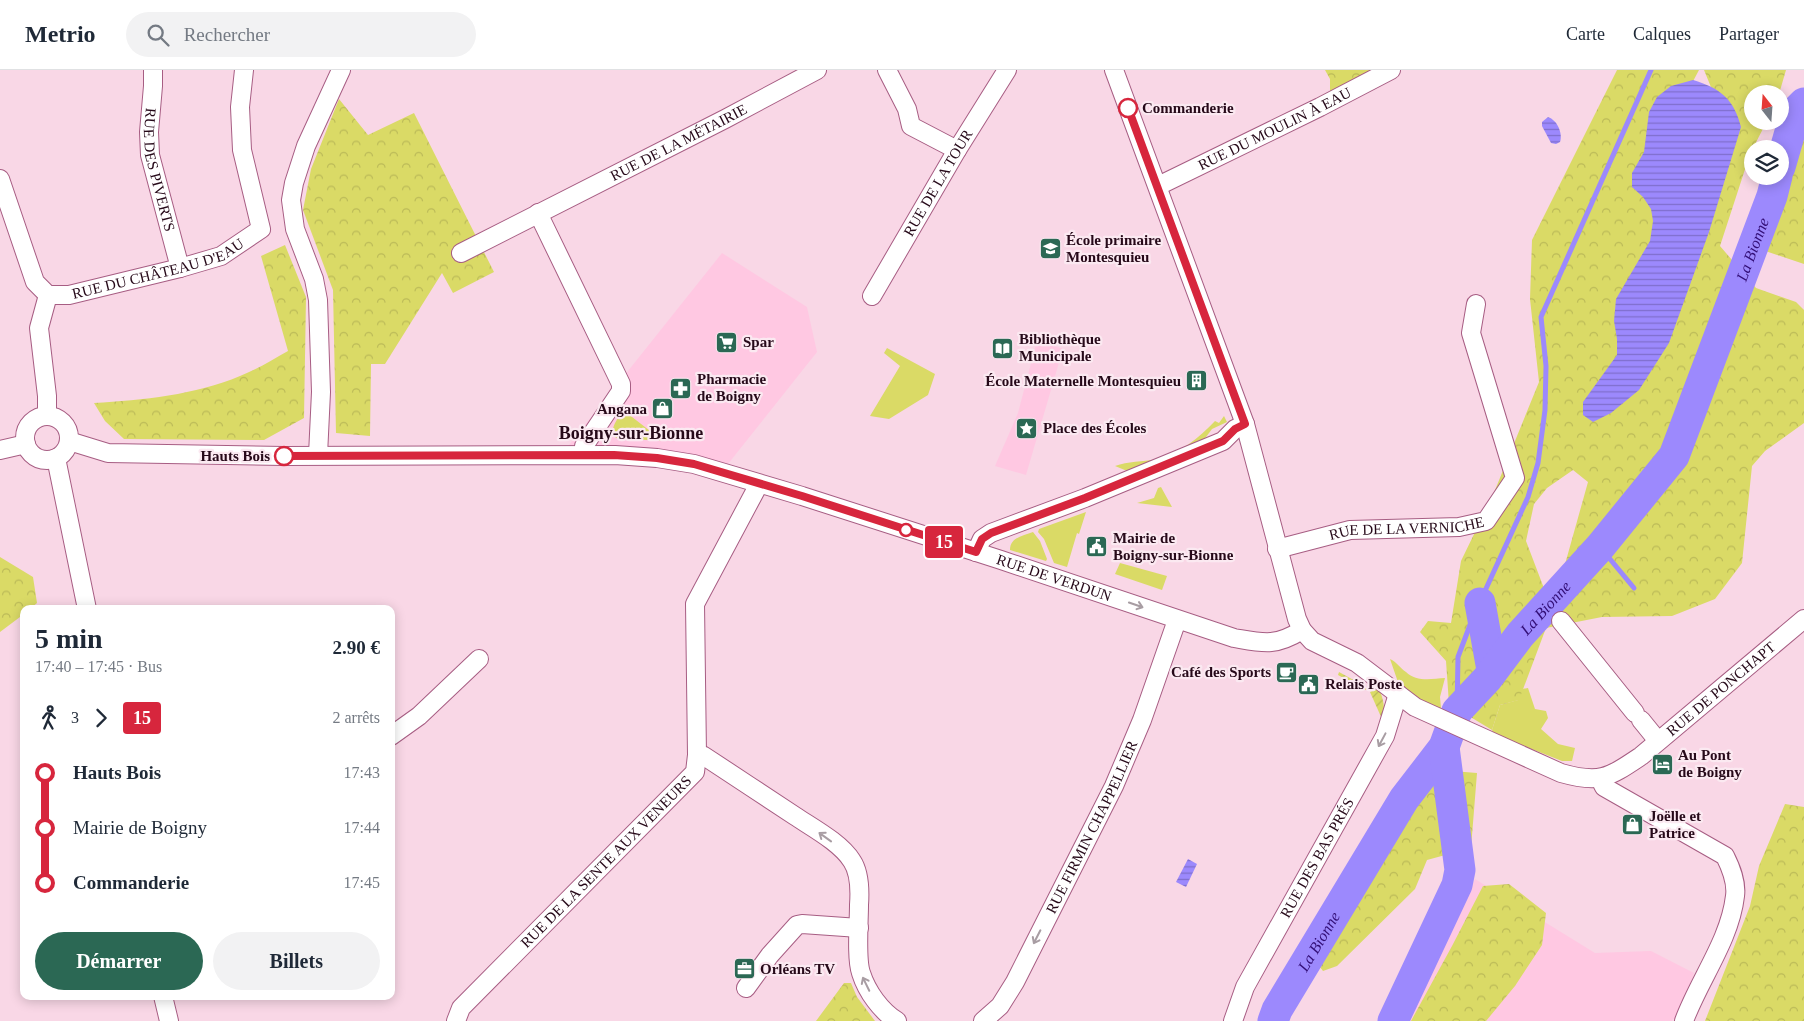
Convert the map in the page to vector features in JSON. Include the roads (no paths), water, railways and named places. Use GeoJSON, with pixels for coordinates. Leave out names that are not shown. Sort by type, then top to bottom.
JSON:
{"type":"FeatureCollection","features":[{"type":"Feature","properties":{"kind":"street","name":"RUE DES PIVERTS"},"geometry":{"type":"LineString","coordinates":[[153,70],[154,86],[149,132],[150,155],[180,268]]}},
{"type":"Feature","properties":{"kind":"street","name":"RUE DU CHÂTEAU D'EAU"},"geometry":{"type":"LineString","coordinates":[[48,294],[69,295],[221,256],[261,229],[242,150],[240,107],[244,70]]}},
{"type":"Feature","properties":{"kind":"street"},"geometry":{"type":"LineString","coordinates":[[318,455],[321,392],[318,300],[314,279],[295,229],[291,200],[294,183],[306,146],[341,70]]}},
{"type":"Feature","properties":{"kind":"street","name":"RUE DE LA MÉTAIRIE"},"geometry":{"type":"LineString","coordinates":[[461,253],[725,119],[817,70]]}},
{"type":"Feature","properties":{"kind":"street"},"geometry":{"type":"LineString","coordinates":[[887,70],[907,109],[911,126],[957,150]]}},
{"type":"Feature","properties":{"kind":"street","name":"RUE DE LA TOUR"},"geometry":{"type":"LineString","coordinates":[[872,296],[957,150],[1007,70]]}},
{"type":"Feature","properties":{"kind":"street"},"geometry":{"type":"LineString","coordinates":[[1114,70],[1245,424],[1297,619],[1302,630]]}},
{"type":"Feature","properties":{"kind":"street","name":"RUE DU MOULIN À EAU"},"geometry":{"type":"LineString","coordinates":[[1158,186],[1320,107],[1390,70]]}},
{"type":"Feature","properties":{"kind":"street"},"geometry":{"type":"LineString","coordinates":[[0,179],[35,282],[48,294],[39,328],[47,396],[46,416]]}},
{"type":"Feature","properties":{"kind":"street"},"geometry":{"type":"LineString","coordinates":[[538,213],[621,384],[621,391],[584,446],[584,455]]}},
{"type":"Feature","properties":{"kind":"street","name":"RUE DE LA VERNICHE"},"geometry":{"type":"LineString","coordinates":[[1278,549],[1350,530],[1459,527],[1486,521],[1515,478],[1472,333],[1476,304]]}},
{"type":"Feature","properties":{"kind":"street"},"geometry":{"type":"LineString","coordinates":[[46,416],[55,417],[62,420],[66,426],[69,441],[64,452],[56,458],[42,460],[30,452],[25,436],[33,421],[46,416]]}},
{"type":"Feature","properties":{"kind":"street"},"geometry":{"type":"LineString","coordinates":[[976,552],[982,539],[991,533],[1085,498],[1223,441],[1235,429],[1245,424]]}},
{"type":"Feature","properties":{"kind":"street","name":"RUE DE VERDUN"},"geometry":{"type":"LineString","coordinates":[[69,441],[108,454],[614,455],[657,458],[694,464],[802,496],[1234,638],[1269,644],[1302,630]]}},
{"type":"Feature","properties":{"kind":"street"},"geometry":{"type":"LineString","coordinates":[[0,450],[26,444]]}},
{"type":"Feature","properties":{"kind":"street"},"geometry":{"type":"LineString","coordinates":[[56,458],[86,605]]}},
{"type":"Feature","properties":{"kind":"street","name":"RUE DE LA SENTE AUX VENEURS"},"geometry":{"type":"LineString","coordinates":[[456,1021],[461,1008],[695,772],[697,755],[695,604],[759,484]]}},
{"type":"Feature","properties":{"kind":"street","name":"RUE DE PONCHAPT"},"geometry":{"type":"LineString","coordinates":[[1302,630],[1312,641],[1357,662],[1415,707],[1561,773],[1581,779],[1600,779],[1622,769],[1641,756],[1804,619]]}},
{"type":"Feature","properties":{"kind":"street","name":"RUE FIRMIN CHAPPELLIER"},"geometry":{"type":"LineString","coordinates":[[983,1021],[1000,1006],[1015,982],[1114,786],[1142,720],[1177,620]]}},
{"type":"Feature","properties":{"kind":"street"},"geometry":{"type":"LineString","coordinates":[[1560,622],[1658,742]]}},
{"type":"Feature","properties":{"kind":"street"},"geometry":{"type":"LineString","coordinates":[[395,733],[418,716],[479,659]]}},
{"type":"Feature","properties":{"kind":"street","name":"RUE DES BAS PRÉS"},"geometry":{"type":"LineString","coordinates":[[1233,1021],[1245,987],[1385,736],[1398,694]]}},
{"type":"Feature","properties":{"kind":"street"},"geometry":{"type":"LineString","coordinates":[[697,755],[704,756],[820,832],[852,860],[860,889],[860,972],[872,996],[888,1016],[897,1021]]}},
{"type":"Feature","properties":{"kind":"street"},"geometry":{"type":"LineString","coordinates":[[1600,779],[1604,788],[1724,856],[1732,870],[1736,895],[1728,925],[1684,1021]]}},
{"type":"Feature","properties":{"kind":"street"},"geometry":{"type":"LineString","coordinates":[[746,988],[770,955],[797,925],[859,928]]}},
{"type":"Feature","properties":{"kind":"street"},"geometry":{"type":"LineString","coordinates":[[164,1000],[169,1021]]}},
{"type":"Feature","properties":{"kind":"waterway"},"geometry":{"type":"LineString","coordinates":[[1457,711],[1458,657],[1473,617],[1528,497],[1538,463],[1545,410],[1546,366],[1541,317],[1651,70]]}},
{"type":"Feature","properties":{"kind":"waterway","name":"La Bionne"},"geometry":{"type":"LineString","coordinates":[[1788,140],[1796,111],[1804,103]]}},
{"type":"Feature","properties":{"kind":"waterway","name":"La Bionne"},"geometry":{"type":"LineString","coordinates":[[1273,1021],[1277,1010],[1404,799],[1444,747],[1457,711],[1487,679],[1520,635],[1600,547],[1674,456],[1775,185]]}},
{"type":"Feature","properties":{"kind":"waterway"},"geometry":{"type":"LineString","coordinates":[[1600,547],[1634,588]]}},
{"type":"Feature","properties":{"kind":"waterway"},"geometry":{"type":"LineString","coordinates":[[1480,603],[1492,670]]}},
{"type":"Feature","properties":{"kind":"waterway"},"geometry":{"type":"LineString","coordinates":[[1393,1021],[1457,885],[1460,870],[1444,747]]}},
{"type":"Feature","properties":{"kind":"place","name":"Commanderie"},"geometry":{"type":"Point","coordinates":[1128,108]}},
{"type":"Feature","properties":{"kind":"place","name":"École primaire Montesquieu"},"geometry":{"type":"Point","coordinates":[1050,249]}},
{"type":"Feature","properties":{"kind":"place","name":"Spar"},"geometry":{"type":"Point","coordinates":[727,342]}},
{"type":"Feature","properties":{"kind":"place","name":"Bibliothèque Municipale"},"geometry":{"type":"Point","coordinates":[1003,348]}},
{"type":"Feature","properties":{"kind":"place","name":"École Maternelle Montesquieu"},"geometry":{"type":"Point","coordinates":[1197,381]}},
{"type":"Feature","properties":{"kind":"place","name":"Pharmacie de Boigny"},"geometry":{"type":"Point","coordinates":[681,388]}},
{"type":"Feature","properties":{"kind":"place","name":"Angana"},"geometry":{"type":"Point","coordinates":[663,409]}},
{"type":"Feature","properties":{"kind":"place","name":"Place des Écoles"},"geometry":{"type":"Point","coordinates":[1027,428]}},
{"type":"Feature","properties":{"kind":"place","name":"Hauts Bois"},"geometry":{"type":"Point","coordinates":[284,456]}},
{"type":"Feature","properties":{"kind":"place","name":"Mairie de Boigny-sur-Bionne"},"geometry":{"type":"Point","coordinates":[1097,547]}},
{"type":"Feature","properties":{"kind":"place","name":"Café des Sports"},"geometry":{"type":"Point","coordinates":[1287,672]}},
{"type":"Feature","properties":{"kind":"place","name":"Relais Poste"},"geometry":{"type":"Point","coordinates":[1309,684]}},
{"type":"Feature","properties":{"kind":"place","name":"Au Pont de Boigny"},"geometry":{"type":"Point","coordinates":[1662,764]}},
{"type":"Feature","properties":{"kind":"place","name":"Joëlle et Patrice"},"geometry":{"type":"Point","coordinates":[1633,825]}},
{"type":"Feature","properties":{"kind":"place","name":"Orléans TV"},"geometry":{"type":"Point","coordinates":[744,969]}},
{"type":"Feature","properties":{"kind":"district","name":"Boigny-sur-Bionne"},"geometry":{"type":"Point","coordinates":[631,433]}}]}
